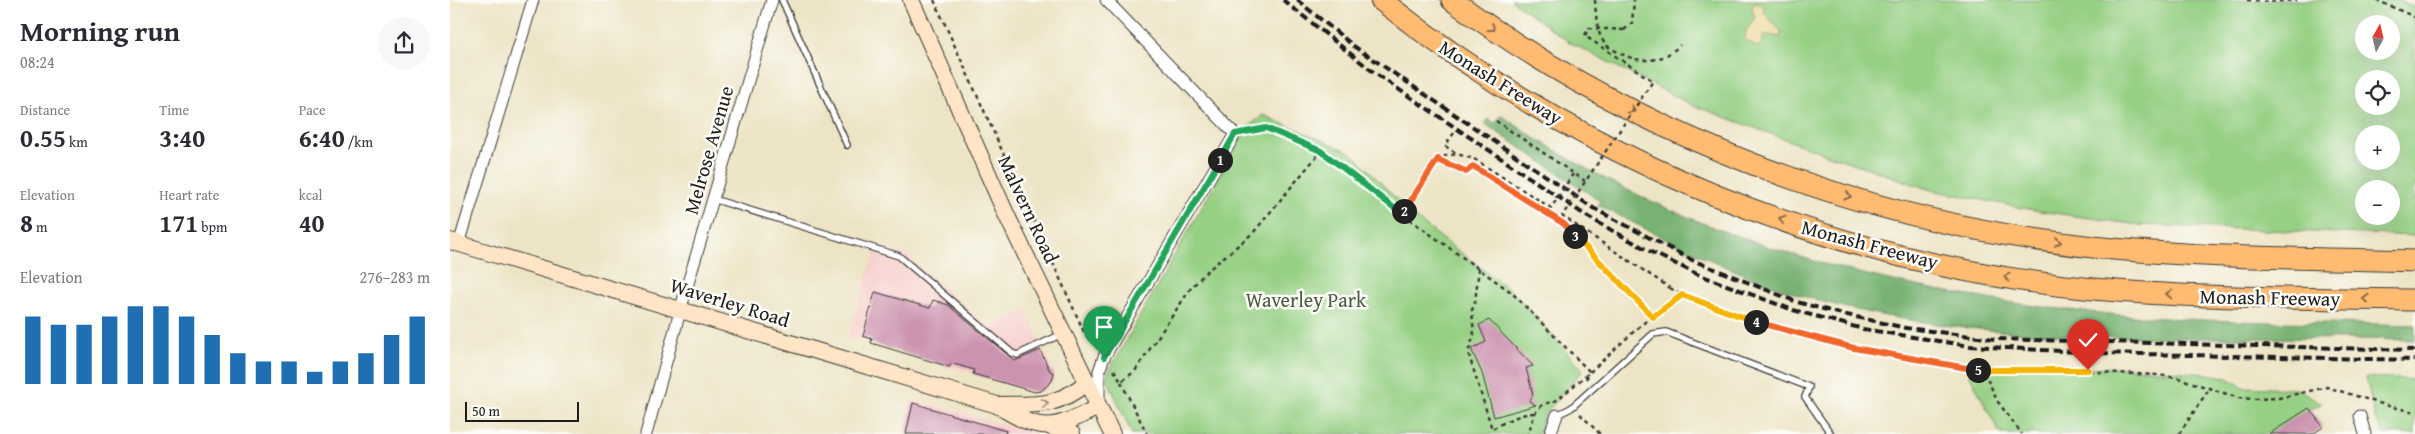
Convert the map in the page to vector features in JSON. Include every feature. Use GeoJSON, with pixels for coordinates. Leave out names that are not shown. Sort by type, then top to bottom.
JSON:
{"type":"FeatureCollection","features":[{"type":"Feature","properties":{"kind":"highway","name":"Monash Freeway"},"geometry":{"type":"LineString","coordinates":[[1382,0],[1443,47],[1497,82],[1600,142],[1706,191],[1767,214],[1861,245],[1982,273],[2092,289],[2197,295],[2415,300]]}},
{"type":"Feature","properties":{"kind":"highway","name":"Monash Freeway"},"geometry":{"type":"LineString","coordinates":[[1452,0],[1516,44],[1570,76],[1674,131],[1774,172],[1874,204],[1986,230],[2094,247],[2197,254],[2415,261]]}},
{"type":"Feature","properties":{"kind":"main road","name":"Malvern Road"},"geometry":{"type":"LineString","coordinates":[[911,0],[1006,214],[1064,333],[1093,376],[1098,407],[1112,434]]}},
{"type":"Feature","properties":{"kind":"main road","name":"Waverley Road"},"geometry":{"type":"LineString","coordinates":[[454,242],[997,405],[1029,422],[1072,434]]}},
{"type":"Feature","properties":{"kind":"main road","name":"Waverley Road"},"geometry":{"type":"LineString","coordinates":[[997,405],[1048,404],[1065,397],[1093,376]]}},
{"type":"Feature","properties":{"kind":"main road"},"geometry":{"type":"LineString","coordinates":[[1051,427],[1076,418],[1098,407]]}},
{"type":"Feature","properties":{"kind":"street"},"geometry":{"type":"LineString","coordinates":[[454,242],[532,0]]}},
{"type":"Feature","properties":{"kind":"street","name":"Melrose Avenue"},"geometry":{"type":"LineString","coordinates":[[646,434],[772,0]]}},
{"type":"Feature","properties":{"kind":"street"},"geometry":{"type":"LineString","coordinates":[[1093,376],[1235,134],[1106,0]]}},
{"type":"Feature","properties":{"kind":"street"},"geometry":{"type":"LineString","coordinates":[[1550,434],[1557,415]]}},
{"type":"Feature","properties":{"kind":"street"},"geometry":{"type":"LineString","coordinates":[[2360,416],[2365,434]]}},
{"type":"Feature","properties":{"kind":"lane"},"geometry":{"type":"LineString","coordinates":[[782,0],[847,145]]}},
{"type":"Feature","properties":{"kind":"lane"},"geometry":{"type":"LineString","coordinates":[[714,199],[899,256],[1012,353],[1017,355],[1064,333]]}},
{"type":"Feature","properties":{"kind":"lane"},"geometry":{"type":"LineString","coordinates":[[1557,415],[1571,408],[1653,334],[1666,332],[1809,387],[1806,397],[1832,434]]}},
{"type":"Feature","properties":{"kind":"path"},"geometry":{"type":"LineString","coordinates":[[934,0],[1086,334],[1090,338]]}},
{"type":"Feature","properties":{"kind":"path"},"geometry":{"type":"LineString","coordinates":[[1595,0],[1600,34],[1606,46],[1635,61],[1649,60],[1672,53],[1680,45]]}},
{"type":"Feature","properties":{"kind":"path"},"geometry":{"type":"LineString","coordinates":[[1634,0],[1632,23],[1624,30],[1588,28],[1585,36],[1653,81],[1584,180],[1562,216],[1682,295],[1764,325],[1810,337],[1900,358],[1984,372],[2122,372],[2178,378],[2239,398],[2252,399],[2279,398],[2327,387],[2384,405],[2415,412]]}},
{"type":"Feature","properties":{"kind":"path"},"geometry":{"type":"LineString","coordinates":[[2247,0],[2269,2],[2297,0]]}},
{"type":"Feature","properties":{"kind":"path"},"geometry":{"type":"LineString","coordinates":[[2376,0],[2415,17]]}},
{"type":"Feature","properties":{"kind":"path"},"geometry":{"type":"LineString","coordinates":[[1496,121],[1584,180]]}},
{"type":"Feature","properties":{"kind":"path"},"geometry":{"type":"LineString","coordinates":[[1235,134],[1266,128],[1321,151],[1402,214],[1511,292],[1590,372],[1557,400],[1542,404],[1535,413],[1528,434]]}},
{"type":"Feature","properties":{"kind":"path"},"geometry":{"type":"LineString","coordinates":[[1454,133],[1445,146],[1457,154],[1474,159],[1551,208],[1573,174]]}},
{"type":"Feature","properties":{"kind":"path"},"geometry":{"type":"LineString","coordinates":[[1121,382],[1134,370],[1191,288],[1207,271],[1253,233],[1321,151]]}},
{"type":"Feature","properties":{"kind":"path"},"geometry":{"type":"LineString","coordinates":[[1402,214],[1438,159],[1457,154]]}},
{"type":"Feature","properties":{"kind":"path"},"geometry":{"type":"LineString","coordinates":[[1438,159],[1445,164],[1452,164],[1466,172],[1473,166],[1564,224],[1653,317]]}},
{"type":"Feature","properties":{"kind":"path"},"geometry":{"type":"LineString","coordinates":[[1479,268],[1475,302],[1472,310],[1474,335],[1468,352],[1492,429],[1511,419],[1528,413],[1535,413]]}},
{"type":"Feature","properties":{"kind":"path"},"geometry":{"type":"LineString","coordinates":[[1635,332],[1682,295]]}},
{"type":"Feature","properties":{"kind":"path"},"geometry":{"type":"LineString","coordinates":[[1112,368],[1147,434]]}},
{"type":"Feature","properties":{"kind":"path"},"geometry":{"type":"LineString","coordinates":[[1984,372],[1998,402],[2022,434]]}},
{"type":"Feature","properties":{"kind":"path"},"geometry":{"type":"LineString","coordinates":[[2179,434],[2209,389]]}},
{"type":"Feature","properties":{"kind":"path"},"geometry":{"type":"LineString","coordinates":[[1571,408],[1578,415],[1580,414],[1600,434]]}},
{"type":"Feature","properties":{"kind":"shaded area"},"geometry":{"type":"Polygon","coordinates":[[[875,251],[904,253],[989,328],[1027,311],[1054,373],[1052,381],[1041,391],[1035,392],[848,336],[875,251]]]}},
{"type":"Feature","properties":{"kind":"shaded area"},"geometry":{"type":"Polygon","coordinates":[[[912,399],[1037,434],[903,434],[912,399]]]}},
{"type":"Feature","properties":{"kind":"green space"},"geometry":{"type":"Polygon","coordinates":[[[1511,0],[2399,0],[2415,8],[2415,236],[2139,225],[2033,210],[1931,190],[1692,105],[1569,42],[1511,0]]]}},
{"type":"Feature","properties":{"kind":"green space","name":"Waverley Park"},"geometry":{"type":"Polygon","coordinates":[[[1263,115],[1352,153],[1414,217],[1514,293],[1583,370],[1545,414],[1538,434],[1132,434],[1106,376],[1247,128],[1263,115]]]}},
{"type":"Feature","properties":{"kind":"green space"},"geometry":{"type":"Polygon","coordinates":[[[1501,115],[1573,161],[1649,200],[1728,233],[1809,260],[1893,281],[1977,297],[2062,309],[2147,317],[2415,325],[2415,340],[2078,336],[1984,330],[1890,317],[1843,307],[1780,288],[1749,276],[1687,249],[1598,205],[1600,201],[1485,124],[1488,119],[1495,123],[1501,115]]]}},
{"type":"Feature","properties":{"kind":"green space"},"geometry":{"type":"Polygon","coordinates":[[[1985,366],[2135,368],[2206,374],[2226,377],[2243,387],[2298,389],[2322,403],[2270,434],[2000,434],[1969,374],[1985,366]]]}},
{"type":"Feature","properties":{"kind":"green space"},"geometry":{"type":"Polygon","coordinates":[[[2366,377],[2415,380],[2415,434],[2383,434],[2375,419],[2366,377]]]}},
{"type":"Feature","properties":{"kind":"sand"},"geometry":{"type":"Polygon","coordinates":[[[1755,2],[1764,7],[1764,13],[1781,31],[1780,37],[1764,34],[1762,45],[1757,47],[1745,39],[1746,31],[1755,17],[1752,8],[1755,2]]]}},
{"type":"Feature","properties":{"kind":"building"},"geometry":{"type":"Polygon","coordinates":[[[875,292],[930,308],[933,300],[948,305],[1015,361],[1040,350],[1050,371],[1054,373],[1052,381],[1041,391],[1035,392],[973,374],[974,370],[951,363],[950,367],[871,343],[872,339],[863,336],[875,292]]]}},
{"type":"Feature","properties":{"kind":"building"},"geometry":{"type":"Polygon","coordinates":[[[1489,320],[1533,366],[1526,368],[1533,395],[1529,401],[1536,405],[1494,417],[1482,373],[1471,349],[1486,342],[1479,325],[1489,320]]]}},
{"type":"Feature","properties":{"kind":"building"},"geometry":{"type":"Polygon","coordinates":[[[913,403],[1006,431],[1005,434],[906,434],[913,403]]]}},
{"type":"Feature","properties":{"kind":"building"},"geometry":{"type":"Polygon","coordinates":[[[2309,408],[2323,427],[2313,434],[2269,434],[2309,408]]]}},
{"type":"Feature","properties":{"kind":"railway"},"geometry":{"type":"LineString","coordinates":[[1283,0],[1376,74],[1588,217],[1653,253],[1697,274],[1793,310],[1863,329],[1970,346],[2097,353],[2415,360]]}},
{"type":"Feature","properties":{"kind":"railway"},"geometry":{"type":"LineString","coordinates":[[1297,0],[1355,47],[1593,208],[1692,260],[1797,302],[1906,328],[1995,339],[2415,350]]}},
{"type":"Feature","properties":{"kind":"route"},"geometry":{"type":"LineString","coordinates":[[1104,357],[1235,134],[1266,128],[1321,151],[1402,214],[1438,159],[1445,164],[1452,164],[1466,172],[1473,166],[1564,224],[1653,317],[1682,295],[1764,325],[1900,358],[1984,372],[2088,370]]}}]}
